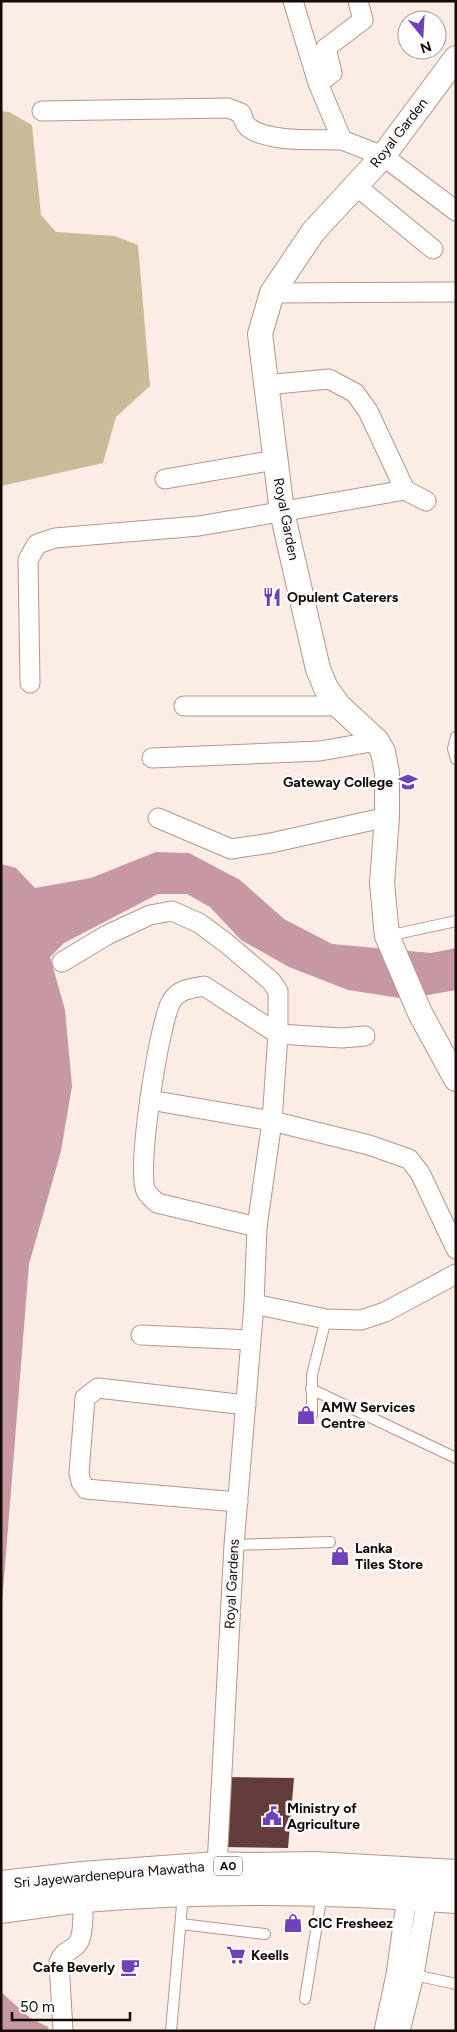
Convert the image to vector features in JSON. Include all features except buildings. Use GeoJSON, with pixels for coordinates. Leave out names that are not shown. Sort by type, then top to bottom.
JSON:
{"type":"FeatureCollection","features":[{"type":"Feature","properties":{"kind":"highway","name":"Sri Jayewardenepura Mawatha"},"geometry":{"type":"LineString","coordinates":[[1,1885],[92,1875],[217,1866],[247,1868],[314,1866],[456,1874]]}},
{"type":"Feature","properties":{"kind":"highway","name":"Sri Jayewardenepura Mawatha"},"geometry":{"type":"LineString","coordinates":[[1,1909],[83,1898],[184,1893],[322,1892],[456,1899]]}},
{"type":"Feature","properties":{"kind":"street"},"geometry":{"type":"LineString","coordinates":[[293,1],[318,82],[342,140]]}},
{"type":"Feature","properties":{"kind":"street"},"geometry":{"type":"LineString","coordinates":[[318,82],[332,74],[326,48],[363,20],[358,1]]}},
{"type":"Feature","properties":{"kind":"street","name":"Royal Garden"},"geometry":{"type":"LineString","coordinates":[[456,58],[383,156],[313,232],[272,292],[260,334],[282,512],[318,669],[326,688],[339,706],[377,741],[384,752],[387,772],[387,817],[382,883],[389,941],[420,1013],[456,1079]]}},
{"type":"Feature","properties":{"kind":"street"},"geometry":{"type":"LineString","coordinates":[[42,111],[228,108],[241,113],[246,125],[258,132],[286,138],[342,140],[383,156],[456,211]]}},
{"type":"Feature","properties":{"kind":"street"},"geometry":{"type":"LineString","coordinates":[[355,185],[433,248]]}},
{"type":"Feature","properties":{"kind":"street"},"geometry":{"type":"LineString","coordinates":[[272,292],[456,292]]}},
{"type":"Feature","properties":{"kind":"street"},"geometry":{"type":"LineString","coordinates":[[265,385],[329,379],[355,393],[368,411],[405,490],[426,501]]}},
{"type":"Feature","properties":{"kind":"street"},"geometry":{"type":"LineString","coordinates":[[164,479],[275,460]]}},
{"type":"Feature","properties":{"kind":"street"},"geometry":{"type":"LineString","coordinates":[[30,683],[28,560],[37,544],[55,538],[200,526],[405,490]]}},
{"type":"Feature","properties":{"kind":"street"},"geometry":{"type":"LineString","coordinates":[[184,706],[339,706]]}},
{"type":"Feature","properties":{"kind":"street"},"geometry":{"type":"LineString","coordinates":[[152,758],[320,751],[377,741]]}},
{"type":"Feature","properties":{"kind":"street"},"geometry":{"type":"LineString","coordinates":[[158,818],[232,849],[271,843],[387,817]]}},
{"type":"Feature","properties":{"kind":"street","name":"Royal Gardens"},"geometry":{"type":"LineString","coordinates":[[62,962],[107,935],[150,915],[172,911],[199,923],[226,943],[271,982],[278,991],[278,1034],[272,1121],[257,1227],[254,1304],[234,1545],[217,1866]]}},
{"type":"Feature","properties":{"kind":"street"},"geometry":{"type":"LineString","coordinates":[[257,1227],[156,1203],[146,1192],[144,1171],[150,1100],[163,1024],[172,1000],[184,989],[204,986],[278,1034],[342,1038],[365,1036]]}},
{"type":"Feature","properties":{"kind":"street"},"geometry":{"type":"LineString","coordinates":[[150,1100],[272,1121],[369,1145],[409,1159],[420,1173],[456,1249]]}},
{"type":"Feature","properties":{"kind":"street"},"geometry":{"type":"LineString","coordinates":[[254,1304],[326,1319],[362,1320],[386,1312],[456,1274]]}},
{"type":"Feature","properties":{"kind":"street"},"geometry":{"type":"LineString","coordinates":[[141,1335],[250,1340]]}},
{"type":"Feature","properties":{"kind":"street"},"geometry":{"type":"LineString","coordinates":[[238,1502],[86,1489],[81,1482],[79,1473],[85,1398],[98,1388],[246,1405]]}},
{"type":"Feature","properties":{"kind":"street"},"geometry":{"type":"LineString","coordinates":[[400,2031],[414,1975],[417,1896]]}},
{"type":"Feature","properties":{"kind":"street"},"geometry":{"type":"LineString","coordinates":[[384,2031],[396,1975],[417,1896]]}},
{"type":"Feature","properties":{"kind":"street"},"geometry":{"type":"LineString","coordinates":[[63,2031],[59,1962],[62,1954],[78,1944],[81,1936],[83,1898]]}},
{"type":"Feature","properties":{"kind":"lane"},"geometry":{"type":"LineString","coordinates":[[456,737],[453,749],[456,759]]}},
{"type":"Feature","properties":{"kind":"lane"},"geometry":{"type":"LineString","coordinates":[[389,941],[456,921]]}},
{"type":"Feature","properties":{"kind":"lane"},"geometry":{"type":"LineString","coordinates":[[312,1415],[312,1375],[326,1319]]}},
{"type":"Feature","properties":{"kind":"lane"},"geometry":{"type":"LineString","coordinates":[[311,1389],[456,1458]]}},
{"type":"Feature","properties":{"kind":"lane"},"geometry":{"type":"LineString","coordinates":[[234,1545],[330,1542]]}},
{"type":"Feature","properties":{"kind":"lane"},"geometry":{"type":"LineString","coordinates":[[305,1999],[322,1892]]}},
{"type":"Feature","properties":{"kind":"lane"},"geometry":{"type":"LineString","coordinates":[[171,2031],[184,1893]]}},
{"type":"Feature","properties":{"kind":"lane"},"geometry":{"type":"LineString","coordinates":[[181,1924],[265,1934]]}},
{"type":"Feature","properties":{"kind":"lane"},"geometry":{"type":"LineString","coordinates":[[414,1975],[456,1984]]}},
{"type":"Feature","properties":{"kind":"shaded area"},"geometry":{"type":"Polygon","coordinates":[[[1,111],[9,112],[32,125],[41,215],[56,232],[115,236],[138,245],[150,386],[116,417],[103,463],[1,486],[1,111]]]}},
{"type":"Feature","properties":{"kind":"shaded area"},"geometry":{"type":"Polygon","coordinates":[[[156,852],[189,853],[240,880],[284,919],[332,944],[431,953],[456,948],[456,990],[406,999],[348,990],[289,967],[241,940],[210,907],[187,894],[158,894],[64,943],[50,957],[65,1010],[72,1086],[61,1151],[29,1264],[1,1616],[1,864],[16,868],[35,888],[91,878],[156,852]]]}},
{"type":"Feature","properties":{"kind":"shaded area"},"geometry":{"type":"Polygon","coordinates":[[[1,1992],[30,2018],[48,2027],[49,2031],[1,2031],[1,1992]]]}},
{"type":"Feature","properties":{"kind":"place","name":"Opulent Caterers"},"geometry":{"type":"Point","coordinates":[272,597]}},
{"type":"Feature","properties":{"kind":"place","name":"Gateway College"},"geometry":{"type":"Point","coordinates":[408,782]}},
{"type":"Feature","properties":{"kind":"place","name":"AMW Services Centre"},"geometry":{"type":"Point","coordinates":[306,1415]}},
{"type":"Feature","properties":{"kind":"place","name":"Lanka Tiles Store"},"geometry":{"type":"Point","coordinates":[340,1556]}},
{"type":"Feature","properties":{"kind":"place","name":"Ministry of Agriculture"},"geometry":{"type":"Point","coordinates":[272,1816]}},
{"type":"Feature","properties":{"kind":"place","name":"CIC Fresheez"},"geometry":{"type":"Point","coordinates":[293,1923]}},
{"type":"Feature","properties":{"kind":"place","name":"Keells"},"geometry":{"type":"Point","coordinates":[236,1955]}},
{"type":"Feature","properties":{"kind":"place","name":"Cafe Beverly"},"geometry":{"type":"Point","coordinates":[130,1967]}}]}
